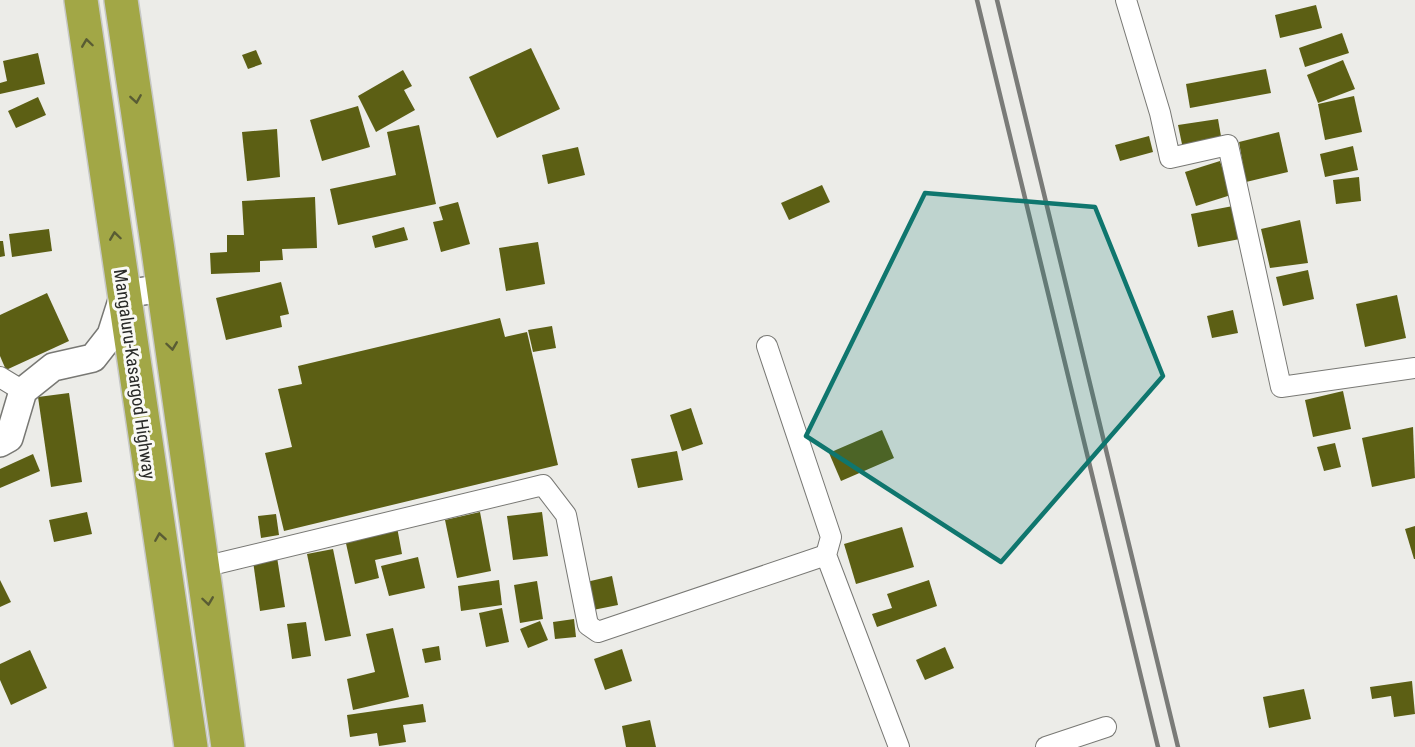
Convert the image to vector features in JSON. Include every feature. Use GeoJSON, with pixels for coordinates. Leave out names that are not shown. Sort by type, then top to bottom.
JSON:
{"type":"FeatureCollection","features":[{"type":"Feature","properties":{"kind":"highway","name":"Mangaluru-Kasargod Highway"},"geometry":{"type":"LineString","coordinates":[[81,0],[191,747]]}},
{"type":"Feature","properties":{"kind":"highway"},"geometry":{"type":"LineString","coordinates":[[121,0],[228,747]]}},
{"type":"Feature","properties":{"kind":"street"},"geometry":{"type":"LineString","coordinates":[[1126,0],[1160,113],[1170,158],[1228,145],[1281,387],[1415,368]]}},
{"type":"Feature","properties":{"kind":"street"},"geometry":{"type":"LineString","coordinates":[[0,443],[9,438],[23,391],[52,367],[93,357],[111,335],[124,294],[164,288]]}},
{"type":"Feature","properties":{"kind":"street"},"geometry":{"type":"LineString","coordinates":[[767,346],[831,537],[826,555],[899,747]]}},
{"type":"Feature","properties":{"kind":"street"},"geometry":{"type":"LineString","coordinates":[[0,377],[23,391]]}},
{"type":"Feature","properties":{"kind":"street"},"geometry":{"type":"LineString","coordinates":[[203,567],[543,485],[566,515],[588,625],[598,632],[826,555]]}},
{"type":"Feature","properties":{"kind":"street"},"geometry":{"type":"LineString","coordinates":[[1046,747],[1106,727]]}},
{"type":"Feature","properties":{"kind":"highlighted area"},"geometry":{"type":"Polygon","coordinates":[[[925,193],[1095,207],[1163,376],[1001,562],[806,436],[925,193]]]}},
{"type":"Feature","properties":{"kind":"building"},"geometry":{"type":"Polygon","coordinates":[[[1316,5],[1322,28],[1280,38],[1275,15],[1316,5]]]}},
{"type":"Feature","properties":{"kind":"building"},"geometry":{"type":"Polygon","coordinates":[[[1342,33],[1349,53],[1305,67],[1299,48],[1342,33]]]}},
{"type":"Feature","properties":{"kind":"building"},"geometry":{"type":"Polygon","coordinates":[[[531,48],[560,109],[497,138],[469,77],[531,48]]]}},
{"type":"Feature","properties":{"kind":"building"},"geometry":{"type":"Polygon","coordinates":[[[256,50],[262,64],[248,69],[242,55],[256,50]]]}},
{"type":"Feature","properties":{"kind":"building"},"geometry":{"type":"Polygon","coordinates":[[[38,53],[45,84],[0,94],[0,83],[7,81],[3,61],[38,53]]]}},
{"type":"Feature","properties":{"kind":"building"},"geometry":{"type":"Polygon","coordinates":[[[1343,60],[1355,89],[1318,103],[1307,75],[1343,60]]]}},
{"type":"Feature","properties":{"kind":"building"},"geometry":{"type":"Polygon","coordinates":[[[1266,69],[1271,93],[1190,108],[1186,84],[1266,69]]]}},
{"type":"Feature","properties":{"kind":"building"},"geometry":{"type":"Polygon","coordinates":[[[403,70],[412,86],[404,90],[415,110],[376,132],[358,96],[403,70]]]}},
{"type":"Feature","properties":{"kind":"building"},"geometry":{"type":"Polygon","coordinates":[[[1354,96],[1362,132],[1325,140],[1318,104],[1354,96]]]}},
{"type":"Feature","properties":{"kind":"building"},"geometry":{"type":"Polygon","coordinates":[[[38,97],[46,115],[16,128],[8,111],[38,97]]]}},
{"type":"Feature","properties":{"kind":"building"},"geometry":{"type":"Polygon","coordinates":[[[358,106],[370,147],[322,161],[310,120],[358,106]]]}},
{"type":"Feature","properties":{"kind":"building"},"geometry":{"type":"Polygon","coordinates":[[[1218,119],[1222,142],[1183,149],[1178,125],[1218,119]]]}},
{"type":"Feature","properties":{"kind":"building"},"geometry":{"type":"Polygon","coordinates":[[[419,125],[436,204],[338,225],[330,189],[396,175],[387,132],[419,125]]]}},
{"type":"Feature","properties":{"kind":"building"},"geometry":{"type":"Polygon","coordinates":[[[277,129],[280,177],[247,181],[242,132],[277,129]]]}},
{"type":"Feature","properties":{"kind":"building"},"geometry":{"type":"Polygon","coordinates":[[[1279,132],[1288,172],[1246,182],[1239,142],[1279,132]]]}},
{"type":"Feature","properties":{"kind":"building"},"geometry":{"type":"Polygon","coordinates":[[[1149,136],[1153,152],[1120,161],[1115,145],[1149,136]]]}},
{"type":"Feature","properties":{"kind":"building"},"geometry":{"type":"Polygon","coordinates":[[[1353,146],[1358,170],[1325,177],[1320,154],[1353,146]]]}},
{"type":"Feature","properties":{"kind":"building"},"geometry":{"type":"Polygon","coordinates":[[[578,147],[585,175],[548,184],[542,155],[578,147]]]}},
{"type":"Feature","properties":{"kind":"building"},"geometry":{"type":"Polygon","coordinates":[[[1220,161],[1231,195],[1196,206],[1185,172],[1220,161]]]}},
{"type":"Feature","properties":{"kind":"building"},"geometry":{"type":"Polygon","coordinates":[[[1359,177],[1361,201],[1336,204],[1333,180],[1359,177]]]}},
{"type":"Feature","properties":{"kind":"building"},"geometry":{"type":"Polygon","coordinates":[[[822,185],[830,202],[789,220],[781,203],[822,185]]]}},
{"type":"Feature","properties":{"kind":"building"},"geometry":{"type":"Polygon","coordinates":[[[315,197],[317,248],[282,249],[283,260],[260,261],[260,272],[211,274],[210,253],[227,252],[227,235],[244,235],[242,201],[315,197]]]}},
{"type":"Feature","properties":{"kind":"building"},"geometry":{"type":"Polygon","coordinates":[[[458,202],[470,244],[441,252],[433,222],[443,220],[439,207],[458,202]]]}},
{"type":"Feature","properties":{"kind":"building"},"geometry":{"type":"Polygon","coordinates":[[[1233,206],[1240,239],[1198,247],[1191,214],[1233,206]]]}},
{"type":"Feature","properties":{"kind":"building"},"geometry":{"type":"Polygon","coordinates":[[[1300,220],[1308,263],[1270,268],[1261,229],[1300,220]]]}},
{"type":"Feature","properties":{"kind":"building"},"geometry":{"type":"Polygon","coordinates":[[[404,227],[408,240],[375,248],[372,236],[404,227]]]}},
{"type":"Feature","properties":{"kind":"building"},"geometry":{"type":"Polygon","coordinates":[[[49,229],[52,251],[12,257],[9,234],[49,229]]]}},
{"type":"Feature","properties":{"kind":"building"},"geometry":{"type":"Polygon","coordinates":[[[0,241],[3,241],[5,256],[0,257],[0,241]]]}},
{"type":"Feature","properties":{"kind":"building"},"geometry":{"type":"Polygon","coordinates":[[[538,242],[545,284],[506,291],[499,248],[538,242]]]}},
{"type":"Feature","properties":{"kind":"building"},"geometry":{"type":"Polygon","coordinates":[[[1308,270],[1314,299],[1283,306],[1276,277],[1308,270]]]}},
{"type":"Feature","properties":{"kind":"building"},"geometry":{"type":"Polygon","coordinates":[[[281,282],[289,314],[280,316],[282,327],[226,340],[216,298],[281,282]]]}},
{"type":"Feature","properties":{"kind":"building"},"geometry":{"type":"Polygon","coordinates":[[[47,293],[69,341],[6,370],[0,356],[0,315],[47,293]]]}},
{"type":"Feature","properties":{"kind":"building"},"geometry":{"type":"Polygon","coordinates":[[[1397,295],[1406,338],[1365,347],[1356,304],[1397,295]]]}},
{"type":"Feature","properties":{"kind":"building"},"geometry":{"type":"Polygon","coordinates":[[[1233,310],[1238,333],[1212,338],[1207,316],[1233,310]]]}},
{"type":"Feature","properties":{"kind":"building"},"geometry":{"type":"Polygon","coordinates":[[[500,318],[505,337],[527,332],[558,465],[284,531],[265,453],[292,447],[278,389],[302,384],[298,366],[500,318]]]}},
{"type":"Feature","properties":{"kind":"building"},"geometry":{"type":"Polygon","coordinates":[[[552,326],[556,348],[533,352],[528,330],[552,326]]]}},
{"type":"Feature","properties":{"kind":"building"},"geometry":{"type":"Polygon","coordinates":[[[1343,391],[1351,429],[1313,437],[1305,400],[1343,391]]]}},
{"type":"Feature","properties":{"kind":"building"},"geometry":{"type":"Polygon","coordinates":[[[69,393],[82,482],[51,487],[38,397],[69,393]]]}},
{"type":"Feature","properties":{"kind":"building"},"geometry":{"type":"Polygon","coordinates":[[[691,408],[703,444],[682,451],[670,415],[691,408]]]}},
{"type":"Feature","properties":{"kind":"building"},"geometry":{"type":"Polygon","coordinates":[[[1413,427],[1415,478],[1372,487],[1362,438],[1413,427]]]}},
{"type":"Feature","properties":{"kind":"building"},"geometry":{"type":"Polygon","coordinates":[[[882,430],[894,458],[841,481],[829,453],[882,430]]]}},
{"type":"Feature","properties":{"kind":"building"},"geometry":{"type":"Polygon","coordinates":[[[1335,443],[1341,467],[1324,471],[1317,447],[1335,443]]]}},
{"type":"Feature","properties":{"kind":"building"},"geometry":{"type":"Polygon","coordinates":[[[677,451],[683,480],[638,488],[631,459],[677,451]]]}},
{"type":"Feature","properties":{"kind":"building"},"geometry":{"type":"Polygon","coordinates":[[[33,454],[40,471],[0,488],[0,469],[33,454]]]}},
{"type":"Feature","properties":{"kind":"building"},"geometry":{"type":"Polygon","coordinates":[[[87,512],[92,534],[54,542],[49,520],[87,512]]]}},
{"type":"Feature","properties":{"kind":"building"},"geometry":{"type":"Polygon","coordinates":[[[480,512],[491,571],[457,578],[445,520],[480,512]]]}},
{"type":"Feature","properties":{"kind":"building"},"geometry":{"type":"Polygon","coordinates":[[[542,512],[548,556],[513,560],[507,516],[542,512]]]}},
{"type":"Feature","properties":{"kind":"building"},"geometry":{"type":"Polygon","coordinates":[[[276,514],[279,535],[261,538],[258,516],[276,514]]]}},
{"type":"Feature","properties":{"kind":"building"},"geometry":{"type":"Polygon","coordinates":[[[1415,526],[1415,559],[1414,559],[1405,529],[1415,526]]]}},
{"type":"Feature","properties":{"kind":"building"},"geometry":{"type":"Polygon","coordinates":[[[397,527],[402,554],[375,560],[379,578],[355,584],[345,539],[397,527]]]}},
{"type":"Feature","properties":{"kind":"building"},"geometry":{"type":"Polygon","coordinates":[[[902,527],[914,567],[856,584],[844,544],[902,527]]]}},
{"type":"Feature","properties":{"kind":"building"},"geometry":{"type":"Polygon","coordinates":[[[333,549],[351,636],[325,641],[307,554],[333,549]]]}},
{"type":"Feature","properties":{"kind":"building"},"geometry":{"type":"Polygon","coordinates":[[[276,551],[285,607],[260,611],[252,554],[276,551]]]}},
{"type":"Feature","properties":{"kind":"building"},"geometry":{"type":"Polygon","coordinates":[[[418,557],[425,588],[389,596],[381,566],[418,557]]]}},
{"type":"Feature","properties":{"kind":"building"},"geometry":{"type":"Polygon","coordinates":[[[612,576],[618,605],[588,611],[582,583],[612,576]]]}},
{"type":"Feature","properties":{"kind":"building"},"geometry":{"type":"Polygon","coordinates":[[[0,580],[11,602],[0,607],[0,580]]]}},
{"type":"Feature","properties":{"kind":"building"},"geometry":{"type":"Polygon","coordinates":[[[499,580],[502,605],[461,611],[458,586],[499,580]]]}},
{"type":"Feature","properties":{"kind":"building"},"geometry":{"type":"Polygon","coordinates":[[[929,580],[937,606],[877,627],[872,614],[892,608],[887,594],[929,580]]]}},
{"type":"Feature","properties":{"kind":"building"},"geometry":{"type":"Polygon","coordinates":[[[537,581],[543,619],[520,623],[514,585],[537,581]]]}},
{"type":"Feature","properties":{"kind":"building"},"geometry":{"type":"Polygon","coordinates":[[[502,608],[509,642],[486,647],[479,613],[502,608]]]}},
{"type":"Feature","properties":{"kind":"building"},"geometry":{"type":"Polygon","coordinates":[[[574,619],[576,637],[555,639],[553,622],[574,619]]]}},
{"type":"Feature","properties":{"kind":"building"},"geometry":{"type":"Polygon","coordinates":[[[540,621],[548,640],[528,648],[520,629],[540,621]]]}},
{"type":"Feature","properties":{"kind":"building"},"geometry":{"type":"Polygon","coordinates":[[[306,622],[311,656],[292,659],[287,624],[306,622]]]}},
{"type":"Feature","properties":{"kind":"building"},"geometry":{"type":"Polygon","coordinates":[[[393,628],[409,697],[353,710],[347,679],[375,672],[366,634],[393,628]]]}},
{"type":"Feature","properties":{"kind":"building"},"geometry":{"type":"Polygon","coordinates":[[[439,646],[441,660],[425,663],[422,649],[439,646]]]}},
{"type":"Feature","properties":{"kind":"building"},"geometry":{"type":"Polygon","coordinates":[[[945,647],[954,668],[925,680],[916,660],[945,647]]]}},
{"type":"Feature","properties":{"kind":"building"},"geometry":{"type":"Polygon","coordinates":[[[622,649],[632,681],[605,690],[594,659],[622,649]]]}},
{"type":"Feature","properties":{"kind":"building"},"geometry":{"type":"Polygon","coordinates":[[[30,650],[47,688],[11,705],[0,680],[0,664],[30,650]]]}},
{"type":"Feature","properties":{"kind":"building"},"geometry":{"type":"Polygon","coordinates":[[[1412,681],[1415,714],[1394,717],[1391,696],[1372,699],[1370,687],[1412,681]]]}},
{"type":"Feature","properties":{"kind":"building"},"geometry":{"type":"Polygon","coordinates":[[[1304,689],[1311,719],[1269,728],[1263,697],[1304,689]]]}},
{"type":"Feature","properties":{"kind":"building"},"geometry":{"type":"Polygon","coordinates":[[[423,704],[426,722],[403,725],[406,742],[379,746],[377,733],[350,737],[347,715],[423,704]]]}},
{"type":"Feature","properties":{"kind":"building"},"geometry":{"type":"Polygon","coordinates":[[[650,720],[656,747],[626,747],[622,726],[650,720]]]}},
{"type":"Feature","properties":{"kind":"railway"},"geometry":{"type":"LineString","coordinates":[[977,0],[1158,747]]}},
{"type":"Feature","properties":{"kind":"railway"},"geometry":{"type":"LineString","coordinates":[[997,0],[1178,747]]}}]}
